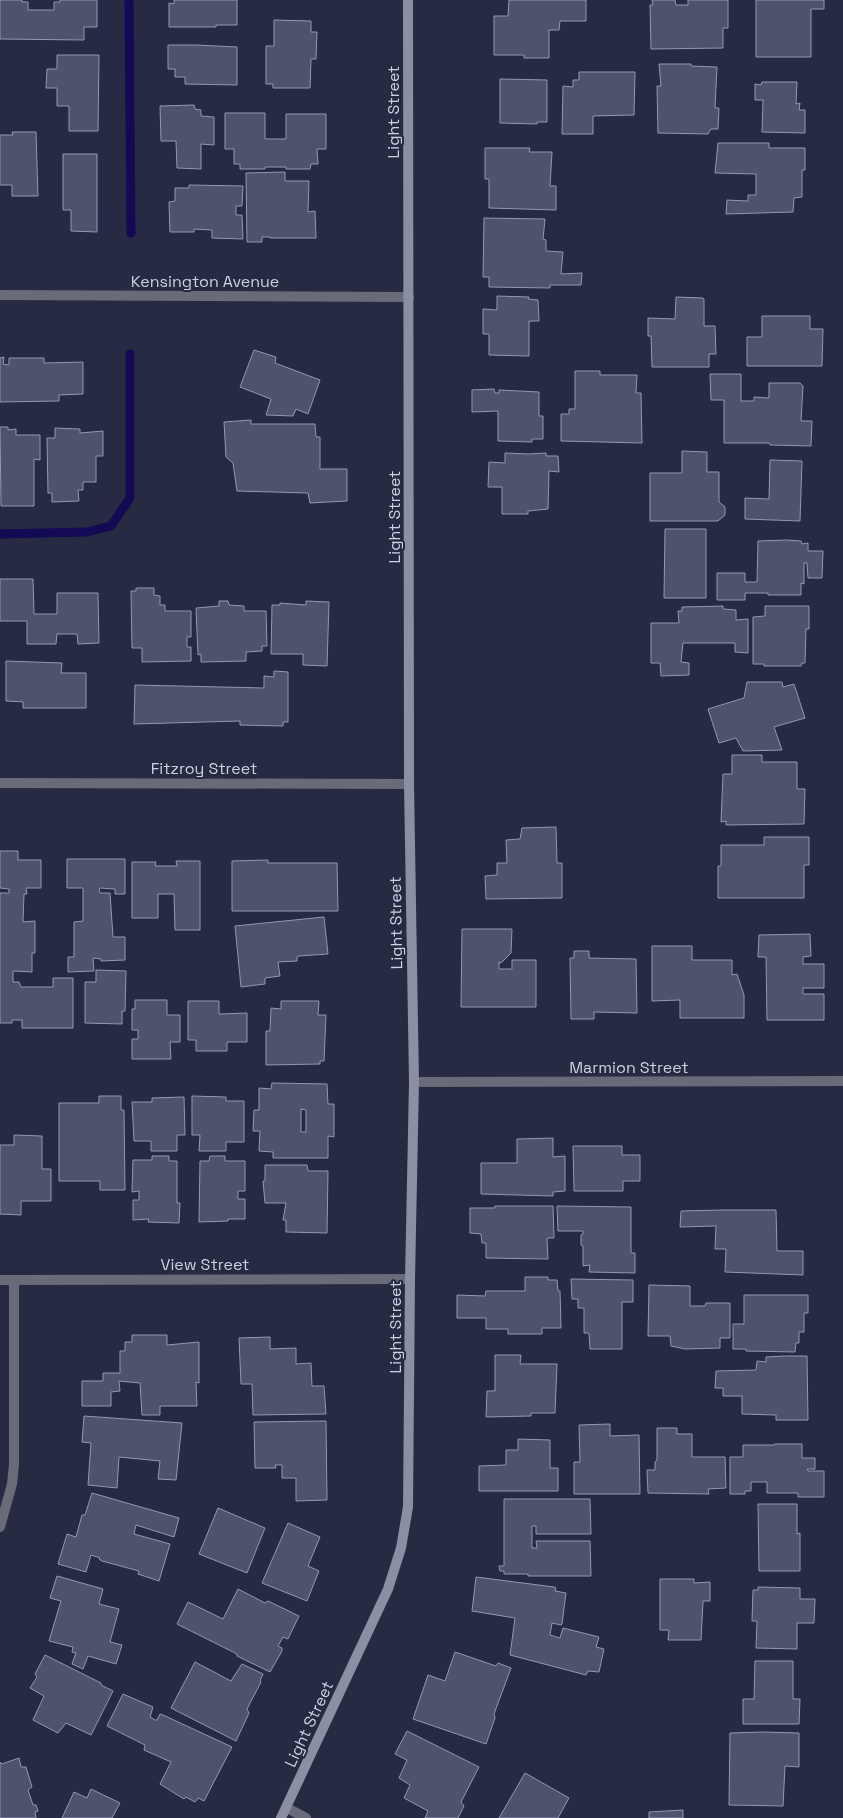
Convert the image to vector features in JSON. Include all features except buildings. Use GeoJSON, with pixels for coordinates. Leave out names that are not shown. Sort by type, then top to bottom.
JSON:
{"type":"FeatureCollection","features":[{"type":"Feature","properties":{"kind":"street","name":"Light Street"},"geometry":{"type":"LineString","coordinates":[[281,1818],[388,1589],[401,1548],[408,1507],[414,1082],[409,784],[408,0]]}},
{"type":"Feature","properties":{"kind":"street","name":"Kensington Avenue"},"geometry":{"type":"LineString","coordinates":[[0,295],[409,296]]}},
{"type":"Feature","properties":{"kind":"street","name":"Fitzroy Street"},"geometry":{"type":"LineString","coordinates":[[0,783],[409,784]]}},
{"type":"Feature","properties":{"kind":"street","name":"Marmion Street"},"geometry":{"type":"LineString","coordinates":[[414,1082],[843,1081]]}},
{"type":"Feature","properties":{"kind":"street","name":"View Street"},"geometry":{"type":"LineString","coordinates":[[0,1280],[410,1279]]}},
{"type":"Feature","properties":{"kind":"street"},"geometry":{"type":"LineString","coordinates":[[0,1527],[12,1484],[14,1464],[14,1280]]}},
{"type":"Feature","properties":{"kind":"street"},"geometry":{"type":"LineString","coordinates":[[287,1808],[306,1818]]}},
{"type":"Feature","properties":{"kind":"waterway"},"geometry":{"type":"LineString","coordinates":[[129,0],[131,233]]}},
{"type":"Feature","properties":{"kind":"waterway"},"geometry":{"type":"LineString","coordinates":[[0,534],[87,532],[111,526],[130,498],[130,354]]}}]}
